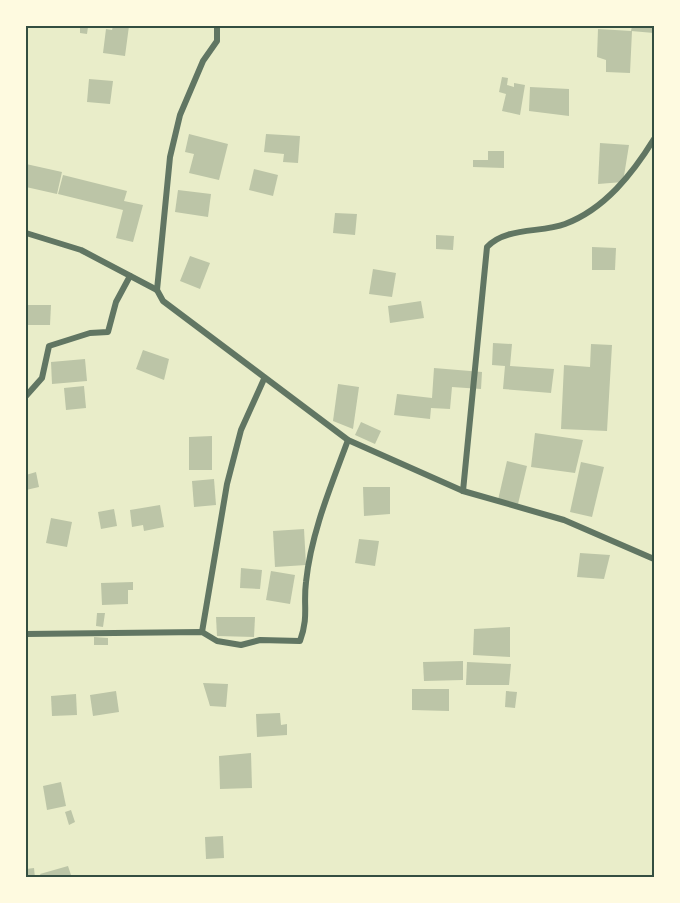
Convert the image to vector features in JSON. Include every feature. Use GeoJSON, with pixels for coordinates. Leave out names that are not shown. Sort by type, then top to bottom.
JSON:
{"type":"FeatureCollection","features":[{"type":"Feature","properties":{"kind":"street"},"geometry":{"type":"LineString","coordinates":[[157,290],[172,147],[180,115],[191,88],[203,61],[217,41],[217,26]]}},
{"type":"Feature","properties":{"kind":"street"},"geometry":{"type":"LineString","coordinates":[[463,491],[487,247],[496,237],[566,223],[590,209],[614,192],[633,171],[654,139]]}},
{"type":"Feature","properties":{"kind":"street"},"geometry":{"type":"LineString","coordinates":[[26,233],[81,250],[157,290],[163,301],[264,380],[348,440],[463,491],[564,520],[654,559]]}},
{"type":"Feature","properties":{"kind":"street"},"geometry":{"type":"LineString","coordinates":[[26,396],[42,378],[49,346],[90,333],[108,332],[116,302],[130,276]]}},
{"type":"Feature","properties":{"kind":"street"},"geometry":{"type":"LineString","coordinates":[[202,632],[227,484],[241,430],[264,380]]}},
{"type":"Feature","properties":{"kind":"street"},"geometry":{"type":"LineString","coordinates":[[26,634],[202,632],[216,641],[241,645],[260,640],[300,641],[307,622],[306,583],[322,510],[348,440]]}},
{"type":"Feature","properties":{"kind":"building"},"geometry":{"type":"Polygon","coordinates":[[[80,26],[88,27],[87,34],[80,33],[80,26]]]}},
{"type":"Feature","properties":{"kind":"building"},"geometry":{"type":"Polygon","coordinates":[[[113,26],[129,26],[125,56],[103,53],[106,29],[112,30],[113,26]]]}},
{"type":"Feature","properties":{"kind":"building"},"geometry":{"type":"Polygon","coordinates":[[[632,26],[654,26],[654,33],[631,31],[632,26]]]}},
{"type":"Feature","properties":{"kind":"building"},"geometry":{"type":"Polygon","coordinates":[[[598,29],[632,31],[630,73],[606,72],[606,60],[597,57],[598,29]]]}},
{"type":"Feature","properties":{"kind":"building"},"geometry":{"type":"Polygon","coordinates":[[[502,77],[508,78],[507,85],[514,87],[514,83],[525,85],[520,115],[502,111],[506,94],[499,92],[502,77]]]}},
{"type":"Feature","properties":{"kind":"building"},"geometry":{"type":"Polygon","coordinates":[[[89,79],[113,81],[110,104],[87,102],[89,79]]]}},
{"type":"Feature","properties":{"kind":"building"},"geometry":{"type":"Polygon","coordinates":[[[530,87],[569,89],[569,116],[529,111],[530,87]]]}},
{"type":"Feature","properties":{"kind":"building"},"geometry":{"type":"Polygon","coordinates":[[[189,134],[228,144],[219,180],[189,173],[194,154],[185,152],[189,134]]]}},
{"type":"Feature","properties":{"kind":"building"},"geometry":{"type":"Polygon","coordinates":[[[266,134],[300,136],[298,163],[283,162],[284,154],[264,152],[266,134]]]}},
{"type":"Feature","properties":{"kind":"building"},"geometry":{"type":"Polygon","coordinates":[[[600,143],[629,145],[623,182],[598,184],[600,143]]]}},
{"type":"Feature","properties":{"kind":"building"},"geometry":{"type":"Polygon","coordinates":[[[488,151],[504,151],[504,168],[473,167],[473,160],[488,160],[488,151]]]}},
{"type":"Feature","properties":{"kind":"building"},"geometry":{"type":"Polygon","coordinates":[[[26,164],[62,172],[57,194],[26,187],[26,164]]]}},
{"type":"Feature","properties":{"kind":"building"},"geometry":{"type":"Polygon","coordinates":[[[254,169],[278,175],[273,196],[249,190],[254,169]]]}},
{"type":"Feature","properties":{"kind":"building"},"geometry":{"type":"Polygon","coordinates":[[[63,175],[127,191],[124,201],[143,205],[133,242],[116,238],[123,210],[58,194],[63,175]]]}},
{"type":"Feature","properties":{"kind":"building"},"geometry":{"type":"Polygon","coordinates":[[[178,190],[211,194],[208,217],[175,212],[178,190]]]}},
{"type":"Feature","properties":{"kind":"building"},"geometry":{"type":"Polygon","coordinates":[[[335,213],[357,214],[355,235],[333,233],[335,213]]]}},
{"type":"Feature","properties":{"kind":"building"},"geometry":{"type":"Polygon","coordinates":[[[436,235],[454,236],[453,250],[436,249],[436,235]]]}},
{"type":"Feature","properties":{"kind":"building"},"geometry":{"type":"Polygon","coordinates":[[[592,247],[616,248],[615,270],[592,270],[592,247]]]}},
{"type":"Feature","properties":{"kind":"building"},"geometry":{"type":"Polygon","coordinates":[[[190,256],[210,263],[200,289],[180,281],[190,256]]]}},
{"type":"Feature","properties":{"kind":"building"},"geometry":{"type":"Polygon","coordinates":[[[373,269],[396,273],[392,297],[369,294],[373,269]]]}},
{"type":"Feature","properties":{"kind":"building"},"geometry":{"type":"Polygon","coordinates":[[[421,301],[424,318],[390,323],[388,306],[421,301]]]}},
{"type":"Feature","properties":{"kind":"building"},"geometry":{"type":"Polygon","coordinates":[[[26,305],[51,305],[50,325],[26,325],[26,305]]]}},
{"type":"Feature","properties":{"kind":"building"},"geometry":{"type":"Polygon","coordinates":[[[493,343],[512,344],[510,366],[554,369],[551,393],[503,389],[505,366],[492,365],[493,343]]]}},
{"type":"Feature","properties":{"kind":"building"},"geometry":{"type":"Polygon","coordinates":[[[591,344],[612,345],[607,431],[561,429],[564,365],[590,367],[591,344]]]}},
{"type":"Feature","properties":{"kind":"building"},"geometry":{"type":"Polygon","coordinates":[[[143,350],[169,359],[164,380],[136,369],[143,350]]]}},
{"type":"Feature","properties":{"kind":"building"},"geometry":{"type":"Polygon","coordinates":[[[85,359],[87,381],[52,384],[51,362],[85,359]]]}},
{"type":"Feature","properties":{"kind":"building"},"geometry":{"type":"Polygon","coordinates":[[[434,368],[482,372],[481,389],[452,387],[450,409],[431,408],[430,419],[394,415],[397,394],[432,398],[434,368]]]}},
{"type":"Feature","properties":{"kind":"building"},"geometry":{"type":"Polygon","coordinates":[[[338,384],[359,387],[353,429],[333,421],[338,384]]]}},
{"type":"Feature","properties":{"kind":"building"},"geometry":{"type":"Polygon","coordinates":[[[84,386],[86,408],[66,410],[64,388],[84,386]]]}},
{"type":"Feature","properties":{"kind":"building"},"geometry":{"type":"Polygon","coordinates":[[[361,422],[381,431],[375,444],[355,435],[361,422]]]}},
{"type":"Feature","properties":{"kind":"building"},"geometry":{"type":"Polygon","coordinates":[[[535,433],[583,440],[575,473],[531,467],[535,433]]]}},
{"type":"Feature","properties":{"kind":"building"},"geometry":{"type":"Polygon","coordinates":[[[212,436],[212,470],[189,470],[189,437],[212,436]]]}},
{"type":"Feature","properties":{"kind":"building"},"geometry":{"type":"Polygon","coordinates":[[[507,461],[527,466],[518,504],[498,500],[507,461]]]}},
{"type":"Feature","properties":{"kind":"building"},"geometry":{"type":"Polygon","coordinates":[[[581,462],[604,467],[592,517],[570,512],[581,462]]]}},
{"type":"Feature","properties":{"kind":"building"},"geometry":{"type":"Polygon","coordinates":[[[36,472],[39,487],[26,490],[26,475],[36,472]]]}},
{"type":"Feature","properties":{"kind":"building"},"geometry":{"type":"Polygon","coordinates":[[[214,479],[216,505],[194,507],[192,481],[214,479]]]}},
{"type":"Feature","properties":{"kind":"building"},"geometry":{"type":"Polygon","coordinates":[[[363,487],[390,487],[390,514],[364,516],[363,487]]]}},
{"type":"Feature","properties":{"kind":"building"},"geometry":{"type":"Polygon","coordinates":[[[160,505],[164,527],[144,531],[143,525],[132,527],[130,510],[160,505]]]}},
{"type":"Feature","properties":{"kind":"building"},"geometry":{"type":"Polygon","coordinates":[[[114,509],[117,526],[101,529],[98,512],[114,509]]]}},
{"type":"Feature","properties":{"kind":"building"},"geometry":{"type":"Polygon","coordinates":[[[51,518],[72,522],[67,547],[46,543],[51,518]]]}},
{"type":"Feature","properties":{"kind":"building"},"geometry":{"type":"Polygon","coordinates":[[[304,529],[306,565],[275,567],[273,531],[304,529]]]}},
{"type":"Feature","properties":{"kind":"building"},"geometry":{"type":"Polygon","coordinates":[[[359,539],[379,541],[375,566],[355,563],[359,539]]]}},
{"type":"Feature","properties":{"kind":"building"},"geometry":{"type":"Polygon","coordinates":[[[580,553],[610,555],[604,579],[577,577],[580,553]]]}},
{"type":"Feature","properties":{"kind":"building"},"geometry":{"type":"Polygon","coordinates":[[[241,568],[262,570],[260,589],[240,588],[241,568]]]}},
{"type":"Feature","properties":{"kind":"building"},"geometry":{"type":"Polygon","coordinates":[[[271,571],[295,575],[290,604],[266,600],[271,571]]]}},
{"type":"Feature","properties":{"kind":"building"},"geometry":{"type":"Polygon","coordinates":[[[133,582],[133,590],[128,590],[128,604],[102,605],[101,583],[133,582]]]}},
{"type":"Feature","properties":{"kind":"building"},"geometry":{"type":"Polygon","coordinates":[[[97,613],[105,613],[103,627],[96,626],[97,613]]]}},
{"type":"Feature","properties":{"kind":"building"},"geometry":{"type":"Polygon","coordinates":[[[216,617],[255,617],[254,637],[217,636],[216,617]]]}},
{"type":"Feature","properties":{"kind":"building"},"geometry":{"type":"Polygon","coordinates":[[[510,627],[510,657],[473,655],[474,629],[510,627]]]}},
{"type":"Feature","properties":{"kind":"building"},"geometry":{"type":"Polygon","coordinates":[[[94,637],[108,638],[108,645],[94,645],[94,637]]]}},
{"type":"Feature","properties":{"kind":"building"},"geometry":{"type":"Polygon","coordinates":[[[463,661],[463,680],[424,681],[423,662],[463,661]]]}},
{"type":"Feature","properties":{"kind":"building"},"geometry":{"type":"Polygon","coordinates":[[[467,662],[511,664],[509,685],[466,685],[467,662]]]}},
{"type":"Feature","properties":{"kind":"building"},"geometry":{"type":"Polygon","coordinates":[[[203,683],[228,684],[226,707],[210,706],[203,683]]]}},
{"type":"Feature","properties":{"kind":"building"},"geometry":{"type":"Polygon","coordinates":[[[412,689],[449,689],[449,711],[412,710],[412,689]]]}},
{"type":"Feature","properties":{"kind":"building"},"geometry":{"type":"Polygon","coordinates":[[[116,691],[119,712],[93,716],[90,695],[116,691]]]}},
{"type":"Feature","properties":{"kind":"building"},"geometry":{"type":"Polygon","coordinates":[[[506,691],[517,692],[515,708],[505,707],[506,691]]]}},
{"type":"Feature","properties":{"kind":"building"},"geometry":{"type":"Polygon","coordinates":[[[76,694],[77,715],[52,716],[51,696],[76,694]]]}},
{"type":"Feature","properties":{"kind":"building"},"geometry":{"type":"Polygon","coordinates":[[[280,713],[281,725],[287,724],[287,735],[257,737],[256,714],[280,713]]]}},
{"type":"Feature","properties":{"kind":"building"},"geometry":{"type":"Polygon","coordinates":[[[251,753],[252,788],[220,789],[219,756],[251,753]]]}},
{"type":"Feature","properties":{"kind":"building"},"geometry":{"type":"Polygon","coordinates":[[[61,782],[66,806],[47,810],[43,786],[61,782]]]}},
{"type":"Feature","properties":{"kind":"building"},"geometry":{"type":"Polygon","coordinates":[[[71,810],[75,822],[69,825],[65,812],[71,810]]]}},
{"type":"Feature","properties":{"kind":"building"},"geometry":{"type":"Polygon","coordinates":[[[223,836],[224,858],[206,859],[205,837],[223,836]]]}},
{"type":"Feature","properties":{"kind":"building"},"geometry":{"type":"Polygon","coordinates":[[[68,866],[71,875],[42,878],[40,874],[68,866]]]}},
{"type":"Feature","properties":{"kind":"building"},"geometry":{"type":"Polygon","coordinates":[[[34,868],[35,878],[26,878],[26,869],[34,868]]]}}]}
